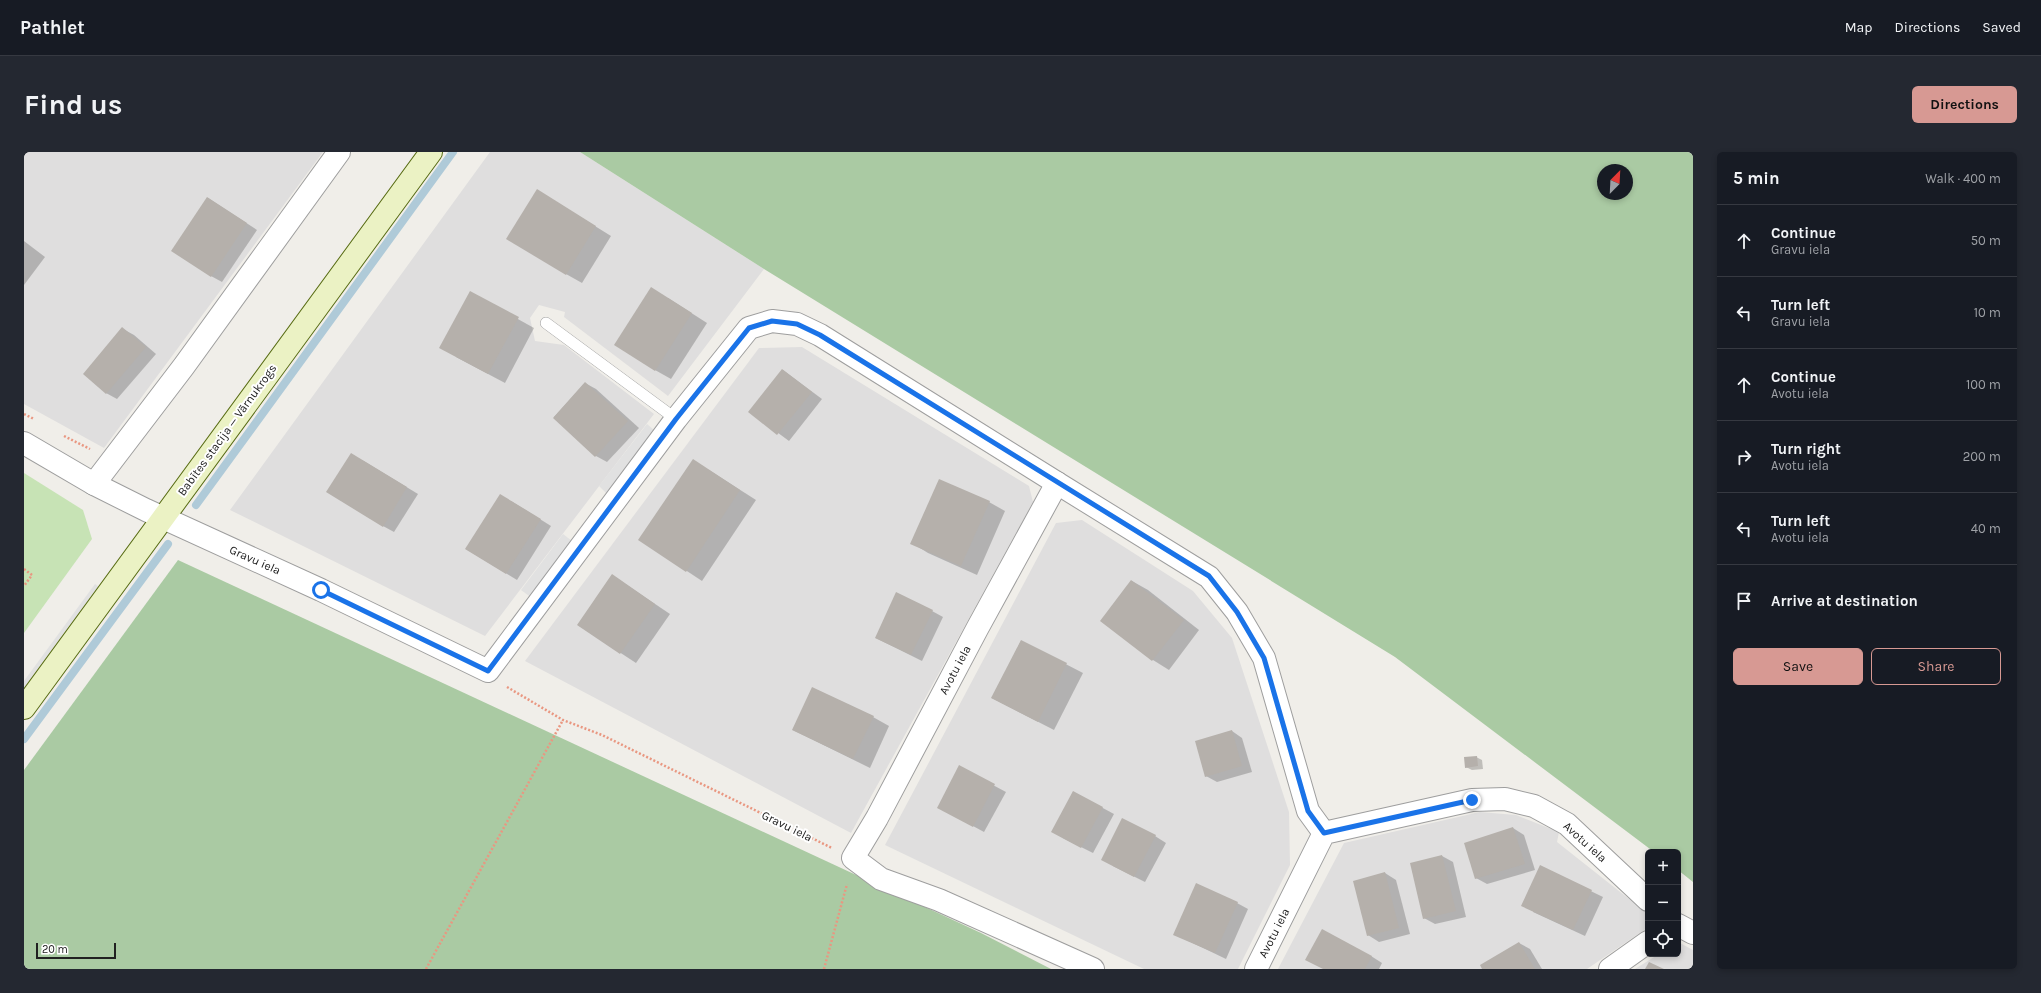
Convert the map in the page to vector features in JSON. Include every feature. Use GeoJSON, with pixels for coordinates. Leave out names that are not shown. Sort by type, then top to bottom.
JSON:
{"type":"FeatureCollection","features":[{"type":"Feature","properties":{"kind":"main road","name":"Babītes stacija — Vārnukrogs"},"geometry":{"type":"LineString","coordinates":[[24,708],[430,152]]}},
{"type":"Feature","properties":{"kind":"street"},"geometry":{"type":"LineString","coordinates":[[94,484],[259,263],[339,152]]}},
{"type":"Feature","properties":{"kind":"street"},"geometry":{"type":"LineString","coordinates":[[488,671],[676,419],[749,328],[772,321],[797,324],[820,335],[1209,576],[1237,612],[1264,658],[1308,811],[1324,833]]}},
{"type":"Feature","properties":{"kind":"street","name":"Gravu iela"},"geometry":{"type":"LineString","coordinates":[[24,443],[94,484],[321,590],[488,671]]}},
{"type":"Feature","properties":{"kind":"street","name":"Avotu iela"},"geometry":{"type":"LineString","coordinates":[[854,858],[1057,483]]}},
{"type":"Feature","properties":{"kind":"street","name":"Avotu iela"},"geometry":{"type":"LineString","coordinates":[[1256,969],[1324,833],[1472,800],[1505,799],[1534,806],[1567,824],[1645,897]]}},
{"type":"Feature","properties":{"kind":"street"},"geometry":{"type":"LineString","coordinates":[[854,858],[881,879],[939,900],[1093,969]]}},
{"type":"Feature","properties":{"kind":"street"},"geometry":{"type":"LineString","coordinates":[[1681,927],[1693,933]]}},
{"type":"Feature","properties":{"kind":"street"},"geometry":{"type":"LineString","coordinates":[[1610,969],[1645,944]]}},
{"type":"Feature","properties":{"kind":"lane"},"geometry":{"type":"LineString","coordinates":[[546,323],[676,419]]}},
{"type":"Feature","properties":{"kind":"path"},"geometry":{"type":"LineString","coordinates":[[24,414],[38,421]]}},
{"type":"Feature","properties":{"kind":"path"},"geometry":{"type":"LineString","coordinates":[[58,432],[112,461]]}},
{"type":"Feature","properties":{"kind":"path"},"geometry":{"type":"LineString","coordinates":[[24,569],[32,575],[24,586]]}},
{"type":"Feature","properties":{"kind":"path","name":"Gravu iela"},"geometry":{"type":"LineString","coordinates":[[488,671],[512,692],[563,720],[602,735],[854,858]]}},
{"type":"Feature","properties":{"kind":"path"},"geometry":{"type":"LineString","coordinates":[[426,969],[563,720]]}},
{"type":"Feature","properties":{"kind":"path"},"geometry":{"type":"LineString","coordinates":[[824,969],[854,858]]}},
{"type":"Feature","properties":{"kind":"shaded area"},"geometry":{"type":"Polygon","coordinates":[[[24,152],[323,152],[104,448],[24,404],[24,152]]]}},
{"type":"Feature","properties":{"kind":"shaded area"},"geometry":{"type":"Polygon","coordinates":[[[490,152],[580,152],[764,269],[668,396],[564,317],[565,312],[539,305],[530,318],[535,341],[564,345],[654,414],[485,636],[230,510],[490,152]]]}},
{"type":"Feature","properties":{"kind":"shaded area"},"geometry":{"type":"Polygon","coordinates":[[[802,347],[1029,486],[1033,502],[851,833],[525,661],[759,348],[802,347]]]}},
{"type":"Feature","properties":{"kind":"shaded area"},"geometry":{"type":"Polygon","coordinates":[[[647,424],[655,431],[608,495],[599,486],[647,424]]]}},
{"type":"Feature","properties":{"kind":"shaded area"},"geometry":{"type":"Polygon","coordinates":[[[1082,520],[1193,591],[1232,638],[1289,812],[1290,865],[1238,969],[1144,969],[885,845],[1056,523],[1082,520]]]}},
{"type":"Feature","properties":{"kind":"shaded area"},"geometry":{"type":"Polygon","coordinates":[[[563,534],[572,541],[532,598],[521,590],[563,534]]]}},
{"type":"Feature","properties":{"kind":"shaded area"},"geometry":{"type":"Polygon","coordinates":[[[95,584],[103,590],[24,697],[24,681],[95,584]]]}},
{"type":"Feature","properties":{"kind":"shaded area"},"geometry":{"type":"Polygon","coordinates":[[[1480,812],[1516,815],[1559,832],[1557,842],[1645,912],[1645,929],[1587,969],[1278,969],[1344,843],[1480,812]]]}},
{"type":"Feature","properties":{"kind":"shaded area"},"geometry":{"type":"Polygon","coordinates":[[[1681,944],[1693,950],[1693,969],[1635,969],[1654,957],[1681,957],[1681,944]]]}},
{"type":"Feature","properties":{"kind":"green space"},"geometry":{"type":"Polygon","coordinates":[[[580,152],[1693,152],[1693,882],[1681,872],[1681,849],[1650,849],[1395,657],[764,269],[580,152]]]}},
{"type":"Feature","properties":{"kind":"green space"},"geometry":{"type":"Polygon","coordinates":[[[24,473],[83,510],[92,539],[24,633],[24,473]]]}},
{"type":"Feature","properties":{"kind":"green space"},"geometry":{"type":"Polygon","coordinates":[[[178,560],[981,933],[1051,969],[24,969],[24,770],[178,560]]]}},
{"type":"Feature","properties":{"kind":"building"},"geometry":{"type":"Polygon","coordinates":[[[537,189],[596,226],[566,275],[506,239],[537,189]]]}},
{"type":"Feature","properties":{"kind":"building"},"geometry":{"type":"Polygon","coordinates":[[[207,197],[247,223],[211,277],[171,251],[207,197]]]}},
{"type":"Feature","properties":{"kind":"building"},"geometry":{"type":"Polygon","coordinates":[[[651,287],[692,313],[655,371],[614,345],[651,287]]]}},
{"type":"Feature","properties":{"kind":"building"},"geometry":{"type":"Polygon","coordinates":[[[470,291],[519,317],[488,374],[439,348],[470,291]]]}},
{"type":"Feature","properties":{"kind":"building"},"geometry":{"type":"Polygon","coordinates":[[[122,327],[146,347],[106,394],[83,374],[122,327]]]}},
{"type":"Feature","properties":{"kind":"building"},"geometry":{"type":"Polygon","coordinates":[[[782,369],[812,392],[777,435],[748,412],[782,369]]]}},
{"type":"Feature","properties":{"kind":"building"},"geometry":{"type":"Polygon","coordinates":[[[585,382],[628,421],[595,457],[553,418],[585,382]]]}},
{"type":"Feature","properties":{"kind":"building"},"geometry":{"type":"Polygon","coordinates":[[[351,453],[407,487],[383,527],[326,492],[351,453]]]}},
{"type":"Feature","properties":{"kind":"building"},"geometry":{"type":"Polygon","coordinates":[[[693,459],[740,490],[686,572],[638,540],[693,459]]]}},
{"type":"Feature","properties":{"kind":"building"},"geometry":{"type":"Polygon","coordinates":[[[939,479],[990,501],[961,566],[910,544],[939,479]]]}},
{"type":"Feature","properties":{"kind":"building"},"geometry":{"type":"Polygon","coordinates":[[[500,494],[541,519],[506,574],[465,549],[500,494]]]}},
{"type":"Feature","properties":{"kind":"building"},"geometry":{"type":"Polygon","coordinates":[[[612,574],[655,604],[620,654],[577,625],[612,574]]]}},
{"type":"Feature","properties":{"kind":"building"},"geometry":{"type":"Polygon","coordinates":[[[1131,580],[1184,620],[1152,661],[1100,621],[1131,580]]]}},
{"type":"Feature","properties":{"kind":"building"},"geometry":{"type":"Polygon","coordinates":[[[896,592],[933,610],[911,655],[875,638],[896,592]]]}},
{"type":"Feature","properties":{"kind":"building"},"geometry":{"type":"Polygon","coordinates":[[[1021,640],[1067,663],[1038,722],[991,698],[1021,640]]]}},
{"type":"Feature","properties":{"kind":"building"},"geometry":{"type":"Polygon","coordinates":[[[812,687],[874,716],[853,759],[792,730],[812,687]]]}},
{"type":"Feature","properties":{"kind":"building"},"geometry":{"type":"Polygon","coordinates":[[[1232,730],[1242,766],[1205,777],[1195,741],[1232,730]]]}},
{"type":"Feature","properties":{"kind":"building"},"geometry":{"type":"Polygon","coordinates":[[[1477,756],[1478,766],[1465,768],[1464,757],[1477,756]]]}},
{"type":"Feature","properties":{"kind":"building"},"geometry":{"type":"Polygon","coordinates":[[[959,765],[995,784],[973,827],[937,808],[959,765]]]}},
{"type":"Feature","properties":{"kind":"building"},"geometry":{"type":"Polygon","coordinates":[[[1073,791],[1103,807],[1081,848],[1051,832],[1073,791]]]}},
{"type":"Feature","properties":{"kind":"building"},"geometry":{"type":"Polygon","coordinates":[[[1122,818],[1156,835],[1134,877],[1101,860],[1122,818]]]}},
{"type":"Feature","properties":{"kind":"building"},"geometry":{"type":"Polygon","coordinates":[[[1513,827],[1525,864],[1475,879],[1464,843],[1513,827]]]}},
{"type":"Feature","properties":{"kind":"building"},"geometry":{"type":"Polygon","coordinates":[[[1442,855],[1456,911],[1423,919],[1410,863],[1442,855]]]}},
{"type":"Feature","properties":{"kind":"building"},"geometry":{"type":"Polygon","coordinates":[[[1540,865],[1592,890],[1573,930],[1521,906],[1540,865]]]}},
{"type":"Feature","properties":{"kind":"building"},"geometry":{"type":"Polygon","coordinates":[[[1385,872],[1399,928],[1367,936],[1353,881],[1385,872]]]}},
{"type":"Feature","properties":{"kind":"building"},"geometry":{"type":"Polygon","coordinates":[[[1196,883],[1238,902],[1215,953],[1173,935],[1196,883]]]}},
{"type":"Feature","properties":{"kind":"building"},"geometry":{"type":"Polygon","coordinates":[[[1322,929],[1372,956],[1365,969],[1323,969],[1305,960],[1322,929]]]}},
{"type":"Feature","properties":{"kind":"building"},"geometry":{"type":"Polygon","coordinates":[[[1519,942],[1535,969],[1482,969],[1480,965],[1519,942]]]}},
{"type":"Feature","properties":{"kind":"building"},"geometry":{"type":"Polygon","coordinates":[[[1649,962],[1664,969],[1645,969],[1649,962]]]}},
{"type":"Feature","properties":{"kind":"waterway"},"geometry":{"type":"LineString","coordinates":[[196,505],[453,152]]}},
{"type":"Feature","properties":{"kind":"waterway"},"geometry":{"type":"LineString","coordinates":[[24,739],[168,544]]}},
{"type":"Feature","properties":{"kind":"route"},"geometry":{"type":"LineString","coordinates":[[321,590],[488,671],[676,419],[749,328],[772,321],[797,324],[820,335],[1209,576],[1237,612],[1264,658],[1308,811],[1324,833],[1472,800]]}}]}
